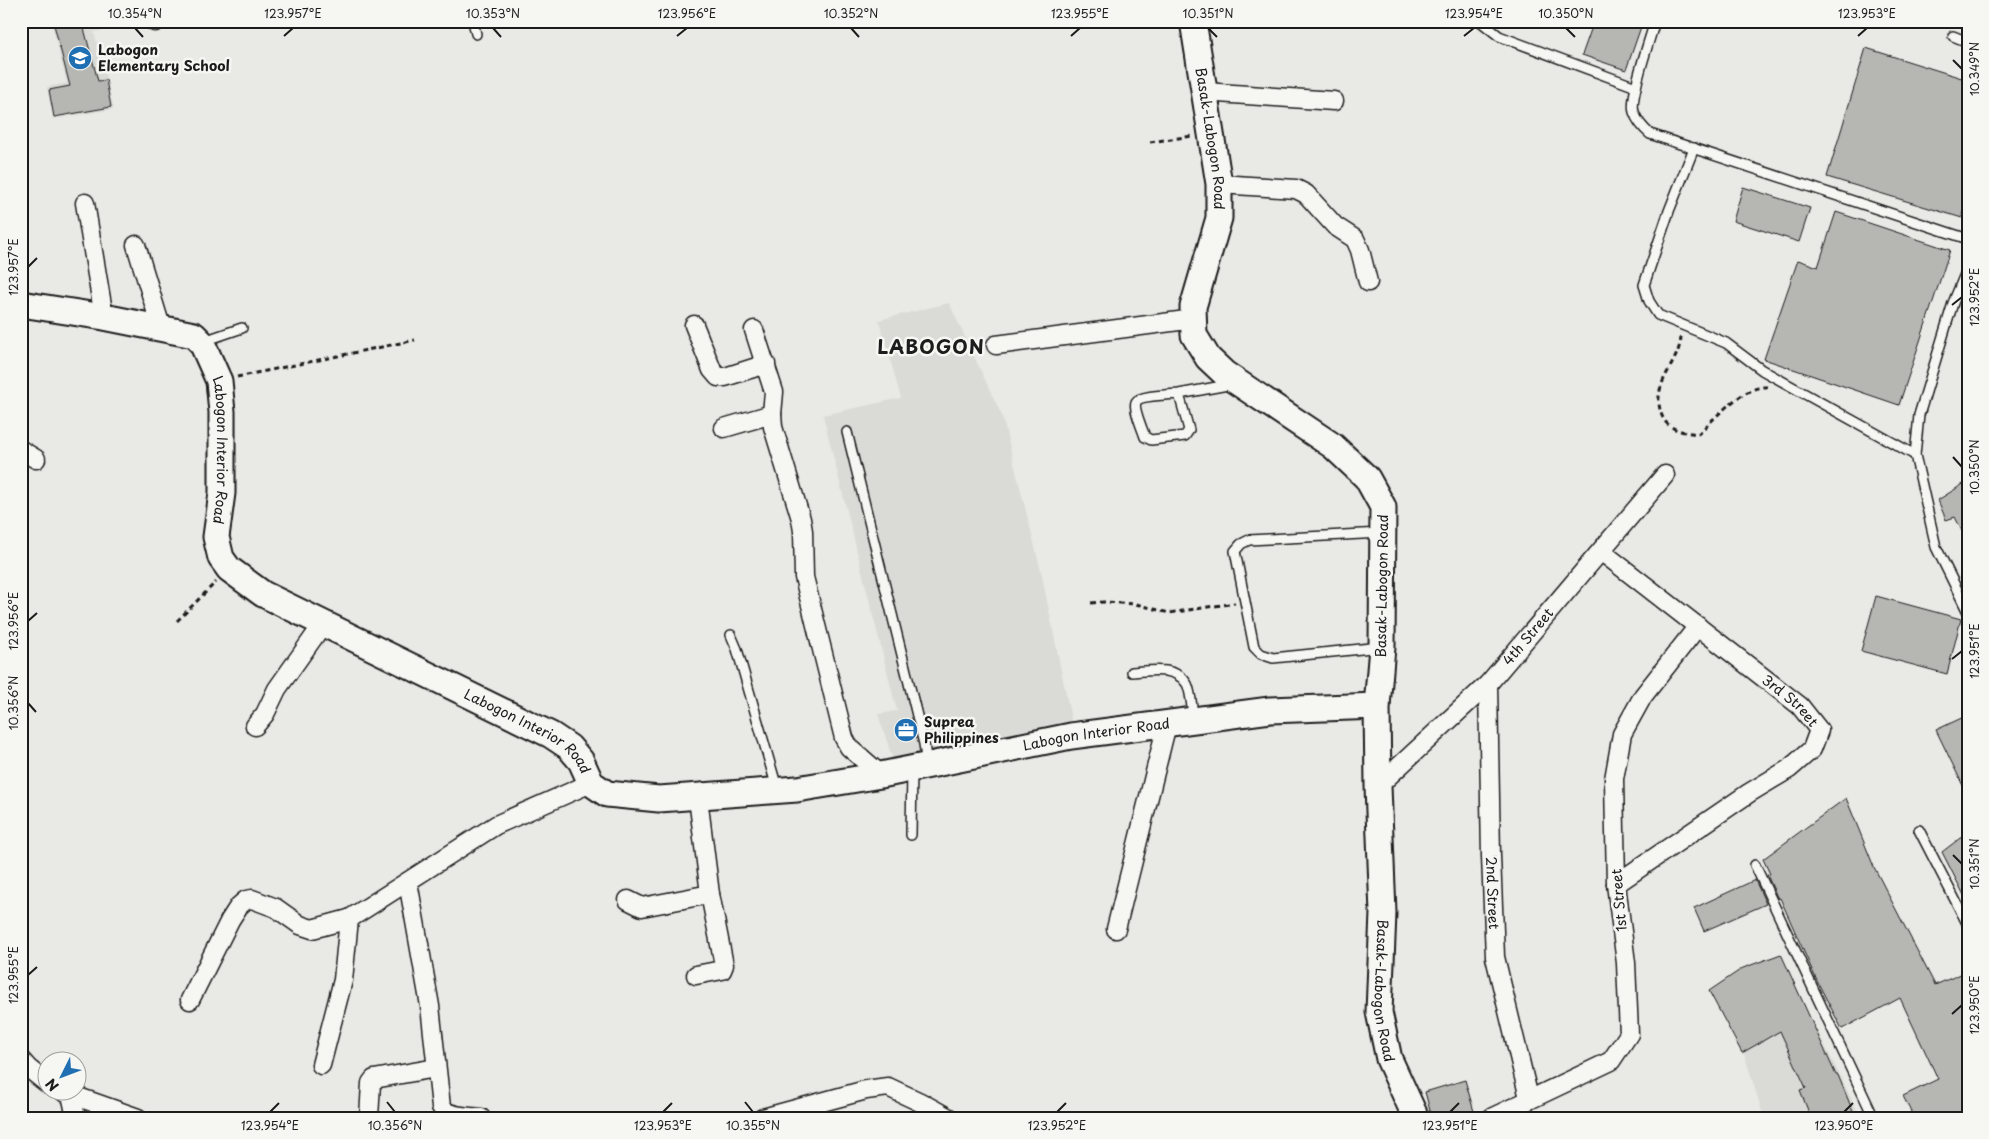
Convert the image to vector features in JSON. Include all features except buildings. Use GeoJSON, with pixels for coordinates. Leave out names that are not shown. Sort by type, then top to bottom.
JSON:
{"type":"FeatureCollection","features":[{"type":"Feature","properties":{"kind":"street","name":"Basak-Labogon Road"},"geometry":{"type":"LineString","coordinates":[[1193,21],[1219,184],[1219,218],[1193,307],[1194,335],[1208,358],[1238,384],[1333,446],[1367,478],[1383,507],[1382,647],[1377,706],[1383,913],[1378,1012],[1389,1059],[1416,1118]]}},
{"type":"Feature","properties":{"kind":"street"},"geometry":{"type":"LineString","coordinates":[[1204,92],[1334,100]]}},
{"type":"Feature","properties":{"kind":"street"},"geometry":{"type":"LineString","coordinates":[[1219,184],[1296,189],[1306,194],[1335,226],[1355,239],[1360,250],[1368,282]]}},
{"type":"Feature","properties":{"kind":"street"},"geometry":{"type":"LineString","coordinates":[[85,203],[104,317]]}},
{"type":"Feature","properties":{"kind":"street"},"geometry":{"type":"LineString","coordinates":[[136,245],[161,328]]}},
{"type":"Feature","properties":{"kind":"street"},"geometry":{"type":"LineString","coordinates":[[21,304],[161,328],[194,335],[202,342]]}},
{"type":"Feature","properties":{"kind":"street"},"geometry":{"type":"LineString","coordinates":[[996,345],[1194,319]]}},
{"type":"Feature","properties":{"kind":"street"},"geometry":{"type":"LineString","coordinates":[[694,325],[712,370],[718,377],[725,377],[766,364]]}},
{"type":"Feature","properties":{"kind":"street"},"geometry":{"type":"LineString","coordinates":[[754,330],[774,392],[773,427],[804,531],[804,577],[844,738],[849,747],[882,775]]}},
{"type":"Feature","properties":{"kind":"street","name":"Labogon Interior Road"},"geometry":{"type":"LineString","coordinates":[[202,342],[219,381],[222,412],[222,493],[216,537],[221,558],[229,569],[263,594],[551,735],[569,746],[581,761],[591,783],[607,794],[659,800],[778,791],[882,775],[1071,736],[1270,710],[1377,706]]}},
{"type":"Feature","properties":{"kind":"street"},"geometry":{"type":"LineString","coordinates":[[724,428],[772,414]]}},
{"type":"Feature","properties":{"kind":"street","name":"4th Street"},"geometry":{"type":"LineString","coordinates":[[1378,786],[1488,684],[1665,476]]}},
{"type":"Feature","properties":{"kind":"street","name":"3rd Street"},"geometry":{"type":"LineString","coordinates":[[1602,552],[1800,706],[1818,730],[1812,749],[1789,769],[1749,793],[1616,884]]}},
{"type":"Feature","properties":{"kind":"street"},"geometry":{"type":"LineString","coordinates":[[255,726],[265,714],[277,689],[322,624]]}},
{"type":"Feature","properties":{"kind":"street","name":"1st Street"},"geometry":{"type":"LineString","coordinates":[[1491,1118],[1611,1061],[1629,1034],[1626,963],[1616,884],[1614,779],[1622,734],[1643,696],[1698,626]]}},
{"type":"Feature","properties":{"kind":"street","name":"2nd Street"},"geometry":{"type":"LineString","coordinates":[[1488,684],[1495,957],[1530,1098]]}},
{"type":"Feature","properties":{"kind":"street"},"geometry":{"type":"LineString","coordinates":[[1116,929],[1167,724]]}},
{"type":"Feature","properties":{"kind":"street"},"geometry":{"type":"LineString","coordinates":[[190,1000],[230,920],[239,906],[246,900],[252,898],[276,908],[300,925],[312,929],[350,918],[496,825],[591,783]]}},
{"type":"Feature","properties":{"kind":"street"},"geometry":{"type":"LineString","coordinates":[[696,975],[722,970],[724,965],[710,894],[698,798]]}},
{"type":"Feature","properties":{"kind":"street"},"geometry":{"type":"LineString","coordinates":[[408,882],[430,1006],[441,1107],[450,1114],[481,1118]]}},
{"type":"Feature","properties":{"kind":"street"},"geometry":{"type":"LineString","coordinates":[[628,900],[642,907],[710,894]]}},
{"type":"Feature","properties":{"kind":"street"},"geometry":{"type":"LineString","coordinates":[[321,1065],[343,980],[350,918]]}},
{"type":"Feature","properties":{"kind":"street"},"geometry":{"type":"LineString","coordinates":[[21,1060],[38,1075]]}},
{"type":"Feature","properties":{"kind":"street"},"geometry":{"type":"LineString","coordinates":[[369,1118],[371,1084],[374,1078],[436,1068]]}},
{"type":"Feature","properties":{"kind":"street"},"geometry":{"type":"LineString","coordinates":[[763,1118],[866,1090],[888,1087],[949,1118]]}},
{"type":"Feature","properties":{"kind":"street"},"geometry":{"type":"LineString","coordinates":[[88,1100],[138,1118]]}},
{"type":"Feature","properties":{"kind":"street"},"geometry":{"type":"LineString","coordinates":[[70,1102],[76,1118]]}},
{"type":"Feature","properties":{"kind":"lane"},"geometry":{"type":"LineString","coordinates":[[473,21],[476,34]]}},
{"type":"Feature","properties":{"kind":"lane"},"geometry":{"type":"LineString","coordinates":[[1480,21],[1499,36],[1636,87]]}},
{"type":"Feature","properties":{"kind":"lane"},"geometry":{"type":"LineString","coordinates":[[1656,21],[1636,87],[1633,110],[1641,126],[1650,134],[1968,239]]}},
{"type":"Feature","properties":{"kind":"lane"},"geometry":{"type":"LineString","coordinates":[[1953,36],[1968,42]]}},
{"type":"Feature","properties":{"kind":"lane"},"geometry":{"type":"LineString","coordinates":[[1694,148],[1669,211],[1644,285],[1649,301],[1658,315],[1726,343],[1762,370],[1782,382],[1915,454]]}},
{"type":"Feature","properties":{"kind":"lane"},"geometry":{"type":"LineString","coordinates":[[1968,267],[1953,303],[1919,415],[1915,454],[1936,547],[1968,612]]}},
{"type":"Feature","properties":{"kind":"lane"},"geometry":{"type":"LineString","coordinates":[[202,342],[242,328]]}},
{"type":"Feature","properties":{"kind":"lane"},"geometry":{"type":"LineString","coordinates":[[1179,394],[1189,430],[1185,436],[1151,440],[1145,438],[1136,408],[1136,402],[1139,400],[1152,396],[1179,394],[1238,384]]}},
{"type":"Feature","properties":{"kind":"lane"},"geometry":{"type":"LineString","coordinates":[[847,432],[922,734],[911,835]]}},
{"type":"Feature","properties":{"kind":"lane"},"geometry":{"type":"LineString","coordinates":[[1382,647],[1273,658],[1261,654],[1254,647],[1235,551],[1241,544],[1249,540],[1384,532]]}},
{"type":"Feature","properties":{"kind":"lane"},"geometry":{"type":"LineString","coordinates":[[731,635],[737,649],[778,791]]}},
{"type":"Feature","properties":{"kind":"lane"},"geometry":{"type":"LineString","coordinates":[[1132,672],[1167,670],[1179,677],[1187,684],[1194,720]]}},
{"type":"Feature","properties":{"kind":"lane"},"geometry":{"type":"LineString","coordinates":[[1919,830],[1968,925]]}},
{"type":"Feature","properties":{"kind":"lane"},"geometry":{"type":"LineString","coordinates":[[1755,865],[1874,1118]]}},
{"type":"Feature","properties":{"kind":"path"},"geometry":{"type":"LineString","coordinates":[[1150,142],[1210,133]]}},
{"type":"Feature","properties":{"kind":"path"},"geometry":{"type":"LineString","coordinates":[[1678,324],[1682,339],[1658,395],[1658,404],[1664,422],[1677,431],[1698,434],[1733,402],[1750,391],[1759,386],[1771,387],[1782,382]]}},
{"type":"Feature","properties":{"kind":"path"},"geometry":{"type":"LineString","coordinates":[[219,381],[415,340]]}},
{"type":"Feature","properties":{"kind":"path"},"geometry":{"type":"LineString","coordinates":[[177,621],[229,569]]}},
{"type":"Feature","properties":{"kind":"path"},"geometry":{"type":"LineString","coordinates":[[1091,604],[1104,602],[1136,604],[1169,613],[1245,601]]}},
{"type":"Feature","properties":{"kind":"shaded area","name":"Labogon Elementary School"},"geometry":{"type":"Polygon","coordinates":[[[51,21],[146,21],[94,32],[114,109],[53,119],[47,87],[67,83],[51,21]]]}},
{"type":"Feature","properties":{"kind":"shaded area"},"geometry":{"type":"Polygon","coordinates":[[[949,303],[1002,416],[1041,571],[1073,729],[894,763],[878,714],[897,711],[823,415],[901,398],[879,320],[949,303]]]}},
{"type":"Feature","properties":{"kind":"shaded area"},"geometry":{"type":"Polygon","coordinates":[[[1808,1012],[1861,1118],[1764,1118],[1742,1047],[1808,1012]]]}},
{"type":"Feature","properties":{"kind":"place","name":"Labogon Elementary School"},"geometry":{"type":"Point","coordinates":[80,58]}},
{"type":"Feature","properties":{"kind":"place","name":"Suprea Philippines"},"geometry":{"type":"Point","coordinates":[906,730]}},
{"type":"Feature","properties":{"kind":"district","name":"LABOGON"},"geometry":{"type":"Point","coordinates":[931,347]}}]}
